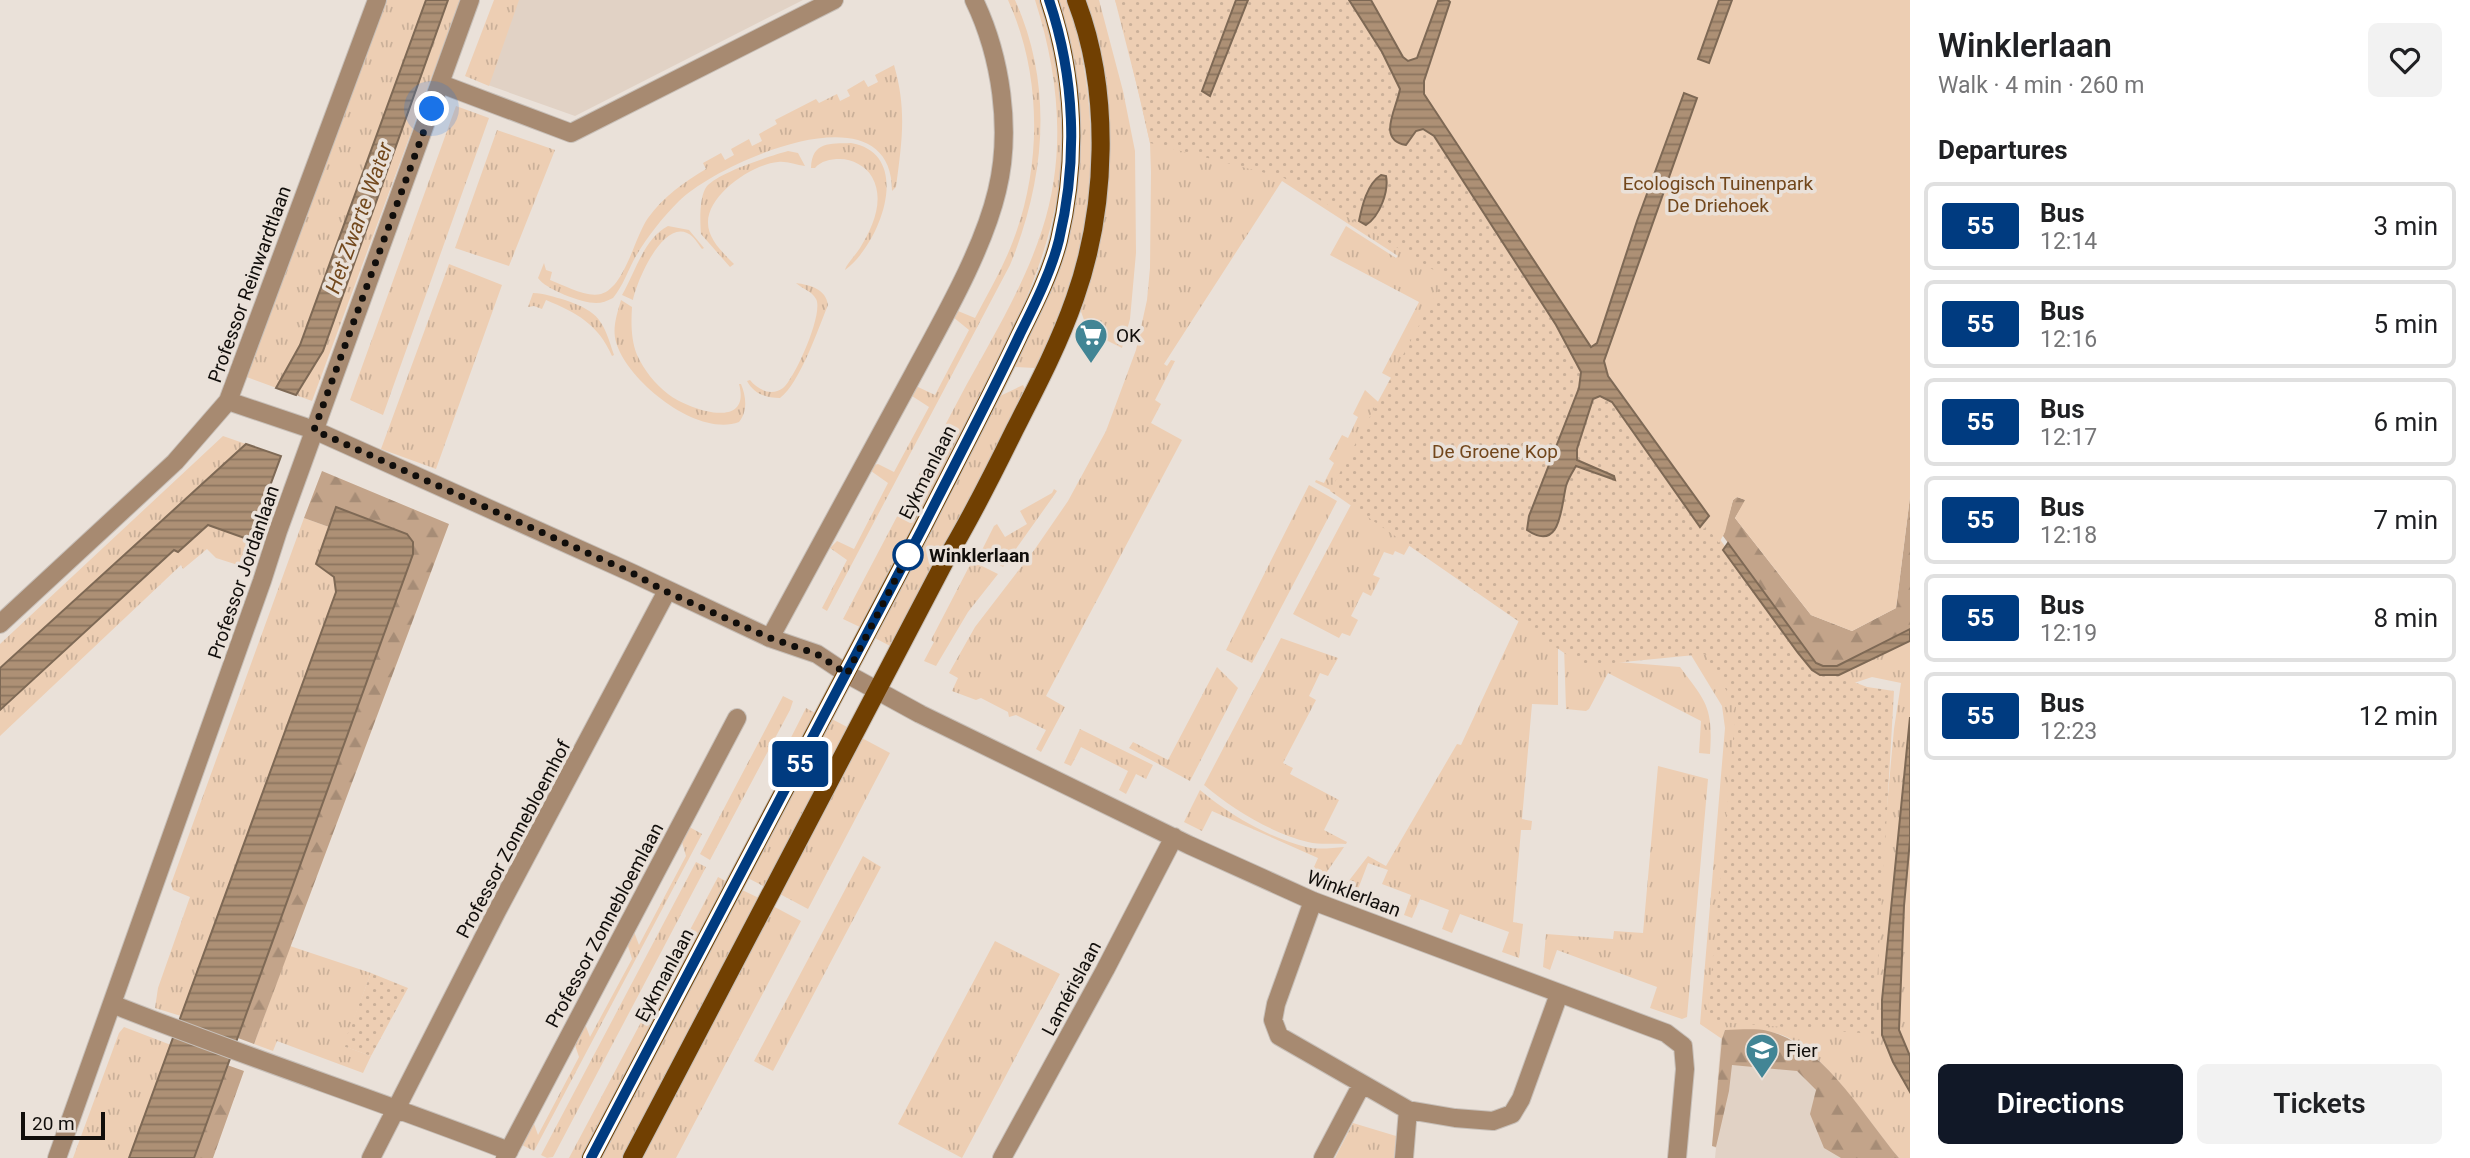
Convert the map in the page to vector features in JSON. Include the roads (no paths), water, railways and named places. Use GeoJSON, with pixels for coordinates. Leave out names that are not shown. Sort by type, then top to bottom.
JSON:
{"type":"FeatureCollection","features":[{"type":"Feature","properties":{"kind":"main road","name":"Eykmanlaan"},"geometry":{"type":"LineString","coordinates":[[591,1158],[847,674],[1039,295],[1058,244],[1069,192],[1071,135],[1069,81],[1062,38],[1049,0]]}},
{"type":"Feature","properties":{"kind":"main road"},"geometry":{"type":"LineString","coordinates":[[632,1158],[998,463],[1052,357],[1076,296],[1090,243],[1099,192],[1100,124],[1096,76],[1076,0]]}},
{"type":"Feature","properties":{"kind":"street","name":"Professor Reinwardtlaan"},"geometry":{"type":"LineString","coordinates":[[0,624],[176,462],[228,401],[377,0]]}},
{"type":"Feature","properties":{"kind":"street","name":"Professor Jordanlaan"},"geometry":{"type":"LineString","coordinates":[[57,1158],[314,430],[470,0]]}},
{"type":"Feature","properties":{"kind":"street"},"geometry":{"type":"LineString","coordinates":[[441,84],[571,133],[834,0]]}},
{"type":"Feature","properties":{"kind":"street"},"geometry":{"type":"LineString","coordinates":[[770,638],[934,336],[973,258],[997,192],[1004,124],[1000,83],[982,17],[974,0]]}},
{"type":"Feature","properties":{"kind":"street","name":"Winklerlaan"},"geometry":{"type":"LineString","coordinates":[[228,401],[314,430],[770,638],[817,654],[847,674],[920,714],[1313,901],[1666,1033],[1683,1046],[1685,1069],[1677,1158]]}},
{"type":"Feature","properties":{"kind":"street","name":"Professor Zonnebloemhof"},"geometry":{"type":"LineString","coordinates":[[396,1107],[667,592]]}},
{"type":"Feature","properties":{"kind":"street","name":"Professor Zonnebloemlaan"},"geometry":{"type":"LineString","coordinates":[[112,1004],[171,1028],[396,1107],[507,1154],[737,718]]}},
{"type":"Feature","properties":{"kind":"street","name":"Lamérislaan"},"geometry":{"type":"LineString","coordinates":[[1002,1158],[1105,970],[1174,836]]}},
{"type":"Feature","properties":{"kind":"street"},"geometry":{"type":"LineString","coordinates":[[1313,901],[1276,1004],[1273,1020],[1279,1036],[1408,1110],[1493,1121],[1512,1114],[1521,1098],[1559,993]]}},
{"type":"Feature","properties":{"kind":"street"},"geometry":{"type":"LineString","coordinates":[[1323,1158],[1362,1084]]}},
{"type":"Feature","properties":{"kind":"street"},"geometry":{"type":"LineString","coordinates":[[372,1158],[396,1107]]}},
{"type":"Feature","properties":{"kind":"street"},"geometry":{"type":"LineString","coordinates":[[1404,1158],[1408,1110]]}},
{"type":"Feature","properties":{"kind":"water","name":"Het Zwarte Water"},"geometry":{"type":"Polygon","coordinates":[[[426,0],[448,0],[323,351],[296,395],[276,388],[300,345],[426,0]]]}},
{"type":"Feature","properties":{"kind":"water"},"geometry":{"type":"Polygon","coordinates":[[[1236,0],[1248,0],[1210,96],[1202,91],[1236,0]]]}},
{"type":"Feature","properties":{"kind":"water"},"geometry":{"type":"Polygon","coordinates":[[[1349,0],[1371,0],[1403,57],[1408,61],[1417,58],[1438,1],[1450,2],[1424,81],[1424,94],[1591,347],[1597,343],[1637,221],[1684,93],[1697,98],[1604,361],[1608,376],[1709,516],[1700,527],[1612,402],[1600,396],[1593,399],[1577,449],[1577,460],[1614,476],[1615,480],[1576,466],[1567,483],[1553,532],[1547,536],[1538,536],[1527,530],[1529,516],[1579,388],[1581,372],[1556,325],[1434,136],[1423,129],[1416,131],[1406,145],[1392,137],[1391,122],[1400,89],[1382,52],[1349,0]]]}},
{"type":"Feature","properties":{"kind":"water"},"geometry":{"type":"Polygon","coordinates":[[[1719,0],[1732,0],[1709,63],[1698,59],[1719,0]]]}},
{"type":"Feature","properties":{"kind":"water"},"geometry":{"type":"Polygon","coordinates":[[[1381,175],[1386,176],[1385,196],[1375,216],[1366,225],[1359,221],[1364,202],[1372,184],[1381,175]]]}},
{"type":"Feature","properties":{"kind":"water"},"geometry":{"type":"Polygon","coordinates":[[[246,444],[281,456],[250,540],[208,525],[178,552],[174,550],[0,710],[0,668],[246,444]]]}},
{"type":"Feature","properties":{"kind":"water"},"geometry":{"type":"Polygon","coordinates":[[[336,507],[407,534],[413,542],[413,554],[194,1158],[129,1158],[336,592],[334,577],[316,564],[336,507]]]}},
{"type":"Feature","properties":{"kind":"water"},"geometry":{"type":"Polygon","coordinates":[[[1728,543],[1816,663],[1837,666],[1910,629],[1910,641],[1839,675],[1820,675],[1812,670],[1798,653],[1723,550],[1728,543]]]}},
{"type":"Feature","properties":{"kind":"water"},"geometry":{"type":"Polygon","coordinates":[[[1910,717],[1910,840],[1904,906],[1899,1030],[1910,1056],[1910,1092],[1882,1035],[1882,1000],[1910,717]]]}},
{"type":"Feature","properties":{"kind":"place","name":"OK"},"geometry":{"type":"Point","coordinates":[1091,365]}},
{"type":"Feature","properties":{"kind":"place","name":"Winklerlaan"},"geometry":{"type":"Point","coordinates":[908,555]}},
{"type":"Feature","properties":{"kind":"place","name":"Fier"},"geometry":{"type":"Point","coordinates":[1762,1080]}},
{"type":"Feature","properties":{"kind":"park label","name":"Ecologisch Tuinenpark De Driehoek"},"geometry":{"type":"Point","coordinates":[1718,194]}},
{"type":"Feature","properties":{"kind":"park label","name":"De Groene Kop"},"geometry":{"type":"Point","coordinates":[1495,451]}}]}
